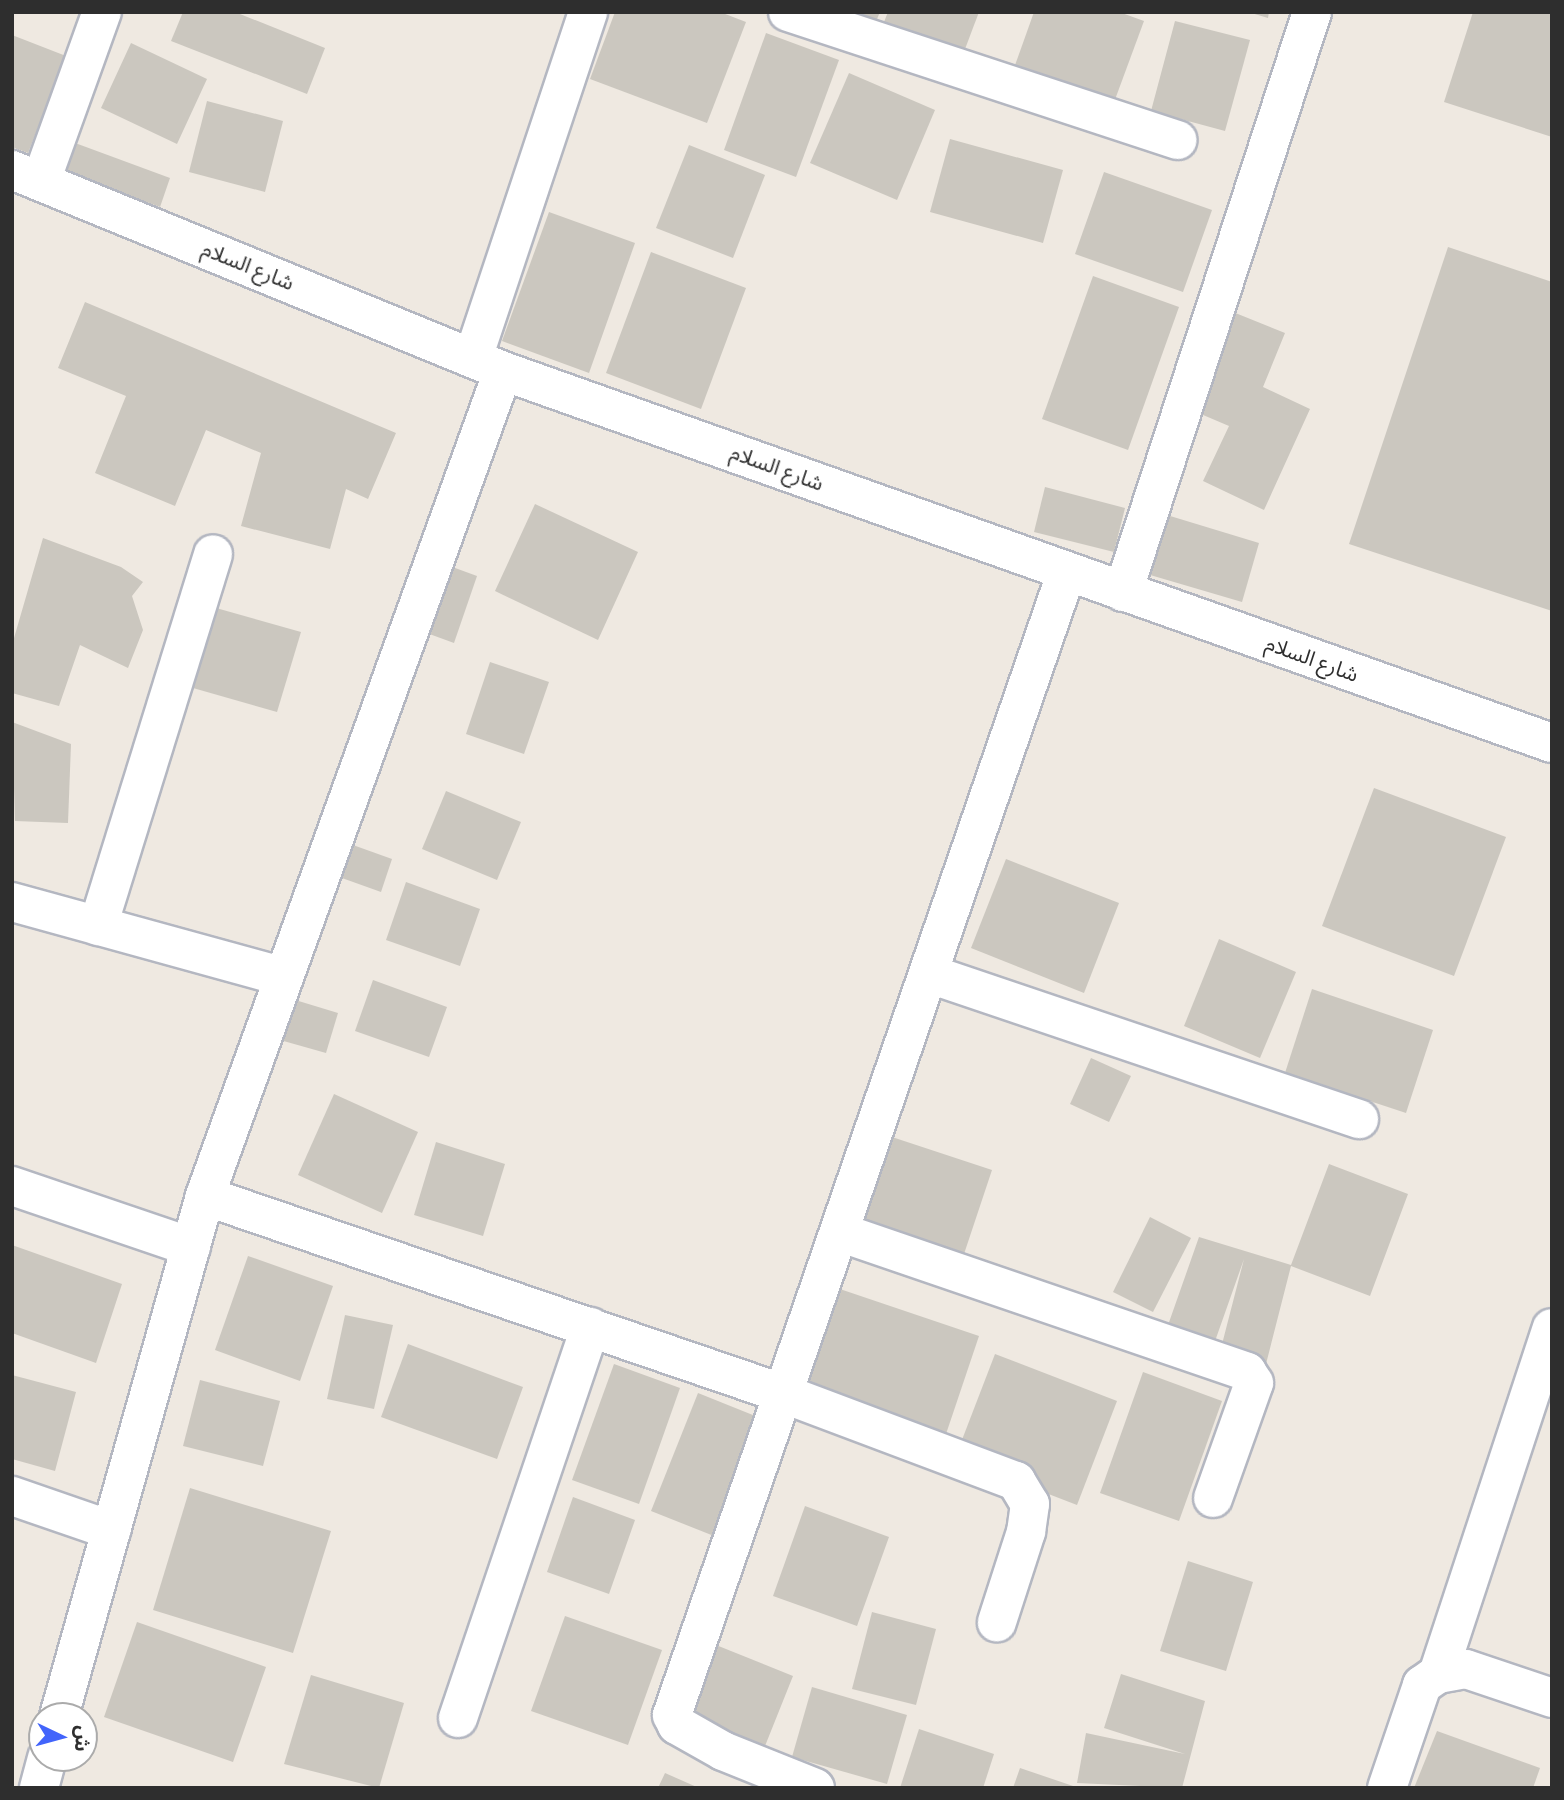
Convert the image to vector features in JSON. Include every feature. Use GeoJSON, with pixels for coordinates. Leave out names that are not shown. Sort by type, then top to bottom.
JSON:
{"type":"FeatureCollection","features":[{"type":"Feature","properties":{"kind":"street"},"geometry":{"type":"LineString","coordinates":[[27,175],[102,12]]}},
{"type":"Feature","properties":{"kind":"street"},"geometry":{"type":"LineString","coordinates":[[63,1702],[205,1196],[284,977],[488,365],[588,12]]}},
{"type":"Feature","properties":{"kind":"street"},"geometry":{"type":"LineString","coordinates":[[788,12],[1178,140]]}},
{"type":"Feature","properties":{"kind":"street"},"geometry":{"type":"LineString","coordinates":[[1123,592],[1312,12]]}},
{"type":"Feature","properties":{"kind":"street","name":"شارع السلام"},"geometry":{"type":"LineString","coordinates":[[27,175],[488,365],[1552,743]]}},
{"type":"Feature","properties":{"kind":"street"},"geometry":{"type":"LineString","coordinates":[[98,926],[213,554]]}},
{"type":"Feature","properties":{"kind":"street"},"geometry":{"type":"LineString","coordinates":[[814,1788],[723,1751],[677,1725],[672,1715],[787,1395],[1067,571]]}},
{"type":"Feature","properties":{"kind":"street"},"geometry":{"type":"LineString","coordinates":[[12,902],[284,977]]}},
{"type":"Feature","properties":{"kind":"street"},"geometry":{"type":"LineString","coordinates":[[930,974],[1359,1119]]}},
{"type":"Feature","properties":{"kind":"street"},"geometry":{"type":"LineString","coordinates":[[12,1186],[191,1247]]}},
{"type":"Feature","properties":{"kind":"street"},"geometry":{"type":"LineString","coordinates":[[205,1196],[787,1395],[1016,1481],[1030,1504],[1027,1532],[997,1622]]}},
{"type":"Feature","properties":{"kind":"street"},"geometry":{"type":"LineString","coordinates":[[842,1233],[1247,1372],[1254,1383],[1213,1498]]}},
{"type":"Feature","properties":{"kind":"street"},"geometry":{"type":"LineString","coordinates":[[458,1718],[590,1327]]}},
{"type":"Feature","properties":{"kind":"street"},"geometry":{"type":"LineString","coordinates":[[1438,1674],[1552,1328]]}},
{"type":"Feature","properties":{"kind":"street"},"geometry":{"type":"LineString","coordinates":[[12,1496],[111,1530]]}},
{"type":"Feature","properties":{"kind":"street"},"geometry":{"type":"LineString","coordinates":[[1387,1788],[1422,1685],[1438,1674],[1466,1669],[1552,1698]]}},
{"type":"Feature","properties":{"kind":"building"},"geometry":{"type":"Polygon","coordinates":[[[183,12],[235,12],[325,48],[307,94],[171,41],[183,12]]]}},
{"type":"Feature","properties":{"kind":"building"},"geometry":{"type":"Polygon","coordinates":[[[615,12],[720,12],[746,22],[707,123],[590,79],[615,12]]]}},
{"type":"Feature","properties":{"kind":"building"},"geometry":{"type":"Polygon","coordinates":[[[835,12],[880,12],[872,31],[835,12]]]}},
{"type":"Feature","properties":{"kind":"building"},"geometry":{"type":"Polygon","coordinates":[[[888,12],[979,12],[962,57],[882,27],[888,12]]]}},
{"type":"Feature","properties":{"kind":"building"},"geometry":{"type":"Polygon","coordinates":[[[1034,12],[1119,12],[1144,21],[1113,105],[1014,68],[1034,12]]]}},
{"type":"Feature","properties":{"kind":"building"},"geometry":{"type":"Polygon","coordinates":[[[1248,12],[1269,12],[1268,18],[1248,12]]]}},
{"type":"Feature","properties":{"kind":"building"},"geometry":{"type":"Polygon","coordinates":[[[1473,12],[1552,12],[1552,137],[1444,102],[1473,12]]]}},
{"type":"Feature","properties":{"kind":"building"},"geometry":{"type":"Polygon","coordinates":[[[1175,21],[1250,40],[1225,131],[1151,111],[1175,21]]]}},
{"type":"Feature","properties":{"kind":"building"},"geometry":{"type":"Polygon","coordinates":[[[766,33],[839,60],[796,177],[724,150],[766,33]]]}},
{"type":"Feature","properties":{"kind":"building"},"geometry":{"type":"Polygon","coordinates":[[[12,35],[66,56],[28,153],[12,147],[12,35]]]}},
{"type":"Feature","properties":{"kind":"building"},"geometry":{"type":"Polygon","coordinates":[[[131,43],[207,79],[177,144],[101,108],[131,43]]]}},
{"type":"Feature","properties":{"kind":"building"},"geometry":{"type":"Polygon","coordinates":[[[849,73],[935,110],[897,200],[810,163],[849,73]]]}},
{"type":"Feature","properties":{"kind":"building"},"geometry":{"type":"Polygon","coordinates":[[[207,101],[283,121],[265,192],[189,172],[207,101]]]}},
{"type":"Feature","properties":{"kind":"building"},"geometry":{"type":"Polygon","coordinates":[[[950,139],[1063,170],[1043,243],[930,212],[950,139]]]}},
{"type":"Feature","properties":{"kind":"building"},"geometry":{"type":"Polygon","coordinates":[[[67,140],[170,178],[160,207],[56,169],[67,140]]]}},
{"type":"Feature","properties":{"kind":"building"},"geometry":{"type":"Polygon","coordinates":[[[689,145],[765,175],[733,258],[656,228],[689,145]]]}},
{"type":"Feature","properties":{"kind":"building"},"geometry":{"type":"Polygon","coordinates":[[[1104,172],[1212,210],[1183,292],[1075,254],[1104,172]]]}},
{"type":"Feature","properties":{"kind":"building"},"geometry":{"type":"Polygon","coordinates":[[[549,212],[635,243],[589,373],[502,341],[549,212]]]}},
{"type":"Feature","properties":{"kind":"building"},"geometry":{"type":"Polygon","coordinates":[[[1448,247],[1552,282],[1552,611],[1349,544],[1448,247]]]}},
{"type":"Feature","properties":{"kind":"building"},"geometry":{"type":"Polygon","coordinates":[[[651,252],[746,288],[701,409],[606,373],[651,252]]]}},
{"type":"Feature","properties":{"kind":"building"},"geometry":{"type":"Polygon","coordinates":[[[1093,276],[1179,307],[1128,450],[1042,419],[1093,276]]]}},
{"type":"Feature","properties":{"kind":"building"},"geometry":{"type":"Polygon","coordinates":[[[85,302],[396,433],[368,499],[346,489],[330,549],[241,526],[261,453],[206,430],[175,506],[95,473],[126,396],[58,368],[85,302]]]}},
{"type":"Feature","properties":{"kind":"building"},"geometry":{"type":"Polygon","coordinates":[[[1228,310],[1285,333],[1263,387],[1310,409],[1264,510],[1203,481],[1229,426],[1189,409],[1228,310]]]}},
{"type":"Feature","properties":{"kind":"building"},"geometry":{"type":"Polygon","coordinates":[[[1045,487],[1125,508],[1114,552],[1034,532],[1045,487]]]}},
{"type":"Feature","properties":{"kind":"building"},"geometry":{"type":"Polygon","coordinates":[[[535,504],[638,552],[598,640],[495,591],[535,504]]]}},
{"type":"Feature","properties":{"kind":"building"},"geometry":{"type":"Polygon","coordinates":[[[1157,512],[1259,543],[1242,602],[1140,572],[1157,512]]]}},
{"type":"Feature","properties":{"kind":"building"},"geometry":{"type":"Polygon","coordinates":[[[43,538],[121,567],[143,582],[132,596],[143,630],[128,668],[80,645],[59,706],[12,693],[12,645],[43,538]]]}},
{"type":"Feature","properties":{"kind":"building"},"geometry":{"type":"Polygon","coordinates":[[[436,561],[477,576],[454,643],[413,628],[436,561]]]}},
{"type":"Feature","properties":{"kind":"building"},"geometry":{"type":"Polygon","coordinates":[[[209,606],[301,632],[277,712],[186,686],[209,606]]]}},
{"type":"Feature","properties":{"kind":"building"},"geometry":{"type":"Polygon","coordinates":[[[490,662],[549,682],[524,754],[466,734],[490,662]]]}},
{"type":"Feature","properties":{"kind":"building"},"geometry":{"type":"Polygon","coordinates":[[[12,722],[71,744],[68,823],[15,821],[12,722]]]}},
{"type":"Feature","properties":{"kind":"building"},"geometry":{"type":"Polygon","coordinates":[[[1374,788],[1506,837],[1454,976],[1322,926],[1374,788]]]}},
{"type":"Feature","properties":{"kind":"building"},"geometry":{"type":"Polygon","coordinates":[[[446,791],[521,822],[497,880],[422,849],[446,791]]]}},
{"type":"Feature","properties":{"kind":"building"},"geometry":{"type":"Polygon","coordinates":[[[339,840],[392,859],[381,892],[328,873],[339,840]]]}},
{"type":"Feature","properties":{"kind":"building"},"geometry":{"type":"Polygon","coordinates":[[[1006,859],[1119,903],[1084,993],[971,948],[1006,859]]]}},
{"type":"Feature","properties":{"kind":"building"},"geometry":{"type":"Polygon","coordinates":[[[406,882],[480,909],[460,966],[386,940],[406,882]]]}},
{"type":"Feature","properties":{"kind":"building"},"geometry":{"type":"Polygon","coordinates":[[[1219,939],[1296,972],[1260,1058],[1184,1026],[1219,939]]]}},
{"type":"Feature","properties":{"kind":"building"},"geometry":{"type":"Polygon","coordinates":[[[373,980],[447,1007],[429,1057],[355,1031],[373,980]]]}},
{"type":"Feature","properties":{"kind":"building"},"geometry":{"type":"Polygon","coordinates":[[[1312,989],[1433,1030],[1406,1113],[1285,1073],[1312,989]]]}},
{"type":"Feature","properties":{"kind":"building"},"geometry":{"type":"Polygon","coordinates":[[[292,999],[338,1013],[326,1053],[280,1040],[292,999]]]}},
{"type":"Feature","properties":{"kind":"building"},"geometry":{"type":"Polygon","coordinates":[[[1091,1058],[1131,1076],[1109,1122],[1070,1104],[1091,1058]]]}},
{"type":"Feature","properties":{"kind":"building"},"geometry":{"type":"Polygon","coordinates":[[[334,1094],[418,1132],[382,1213],[298,1175],[334,1094]]]}},
{"type":"Feature","properties":{"kind":"building"},"geometry":{"type":"Polygon","coordinates":[[[892,1137],[992,1170],[959,1269],[859,1236],[892,1137]]]}},
{"type":"Feature","properties":{"kind":"building"},"geometry":{"type":"Polygon","coordinates":[[[436,1142],[505,1164],[483,1236],[414,1215],[436,1142]]]}},
{"type":"Feature","properties":{"kind":"building"},"geometry":{"type":"Polygon","coordinates":[[[1329,1164],[1408,1194],[1370,1296],[1291,1266],[1266,1364],[1220,1352],[1244,1259],[1214,1344],[1167,1328],[1199,1237],[1291,1265],[1329,1164]]]}},
{"type":"Feature","properties":{"kind":"building"},"geometry":{"type":"Polygon","coordinates":[[[1150,1217],[1191,1238],[1153,1312],[1113,1292],[1150,1217]]]}},
{"type":"Feature","properties":{"kind":"building"},"geometry":{"type":"Polygon","coordinates":[[[12,1245],[122,1284],[96,1363],[12,1333],[12,1245]]]}},
{"type":"Feature","properties":{"kind":"building"},"geometry":{"type":"Polygon","coordinates":[[[248,1256],[333,1286],[300,1381],[215,1350],[248,1256]]]}},
{"type":"Feature","properties":{"kind":"building"},"geometry":{"type":"Polygon","coordinates":[[[831,1286],[979,1336],[945,1437],[797,1386],[831,1286]]]}},
{"type":"Feature","properties":{"kind":"building"},"geometry":{"type":"Polygon","coordinates":[[[345,1315],[393,1325],[374,1409],[327,1399],[345,1315]]]}},
{"type":"Feature","properties":{"kind":"building"},"geometry":{"type":"Polygon","coordinates":[[[408,1344],[523,1387],[497,1459],[381,1417],[408,1344]]]}},
{"type":"Feature","properties":{"kind":"building"},"geometry":{"type":"Polygon","coordinates":[[[995,1354],[1117,1401],[1077,1505],[955,1458],[995,1354]]]}},
{"type":"Feature","properties":{"kind":"building"},"geometry":{"type":"Polygon","coordinates":[[[614,1364],[680,1388],[639,1504],[572,1480],[614,1364]]]}},
{"type":"Feature","properties":{"kind":"building"},"geometry":{"type":"Polygon","coordinates":[[[1143,1372],[1222,1401],[1179,1521],[1100,1493],[1143,1372]]]}},
{"type":"Feature","properties":{"kind":"building"},"geometry":{"type":"Polygon","coordinates":[[[12,1375],[76,1392],[55,1471],[12,1459],[12,1375]]]}},
{"type":"Feature","properties":{"kind":"building"},"geometry":{"type":"Polygon","coordinates":[[[200,1380],[280,1401],[263,1466],[183,1446],[200,1380]]]}},
{"type":"Feature","properties":{"kind":"building"},"geometry":{"type":"Polygon","coordinates":[[[698,1393],[765,1420],[719,1538],[651,1511],[698,1393]]]}},
{"type":"Feature","properties":{"kind":"building"},"geometry":{"type":"Polygon","coordinates":[[[190,1488],[331,1531],[293,1653],[153,1610],[190,1488]]]}},
{"type":"Feature","properties":{"kind":"building"},"geometry":{"type":"Polygon","coordinates":[[[573,1497],[635,1520],[609,1594],[547,1572],[573,1497]]]}},
{"type":"Feature","properties":{"kind":"building"},"geometry":{"type":"Polygon","coordinates":[[[805,1506],[889,1537],[857,1626],[773,1596],[805,1506]]]}},
{"type":"Feature","properties":{"kind":"building"},"geometry":{"type":"Polygon","coordinates":[[[1188,1561],[1253,1582],[1226,1671],[1160,1651],[1188,1561]]]}},
{"type":"Feature","properties":{"kind":"building"},"geometry":{"type":"Polygon","coordinates":[[[872,1612],[936,1629],[916,1705],[852,1689],[872,1612]]]}},
{"type":"Feature","properties":{"kind":"building"},"geometry":{"type":"Polygon","coordinates":[[[565,1616],[662,1650],[628,1745],[531,1711],[565,1616]]]}},
{"type":"Feature","properties":{"kind":"building"},"geometry":{"type":"Polygon","coordinates":[[[137,1622],[266,1667],[233,1762],[104,1717],[137,1622]]]}},
{"type":"Feature","properties":{"kind":"building"},"geometry":{"type":"Polygon","coordinates":[[[716,1645],[793,1676],[763,1751],[686,1720],[716,1645]]]}},
{"type":"Feature","properties":{"kind":"building"},"geometry":{"type":"Polygon","coordinates":[[[1121,1674],[1205,1701],[1182,1788],[1077,1783],[1086,1733],[1185,1754],[1104,1728],[1121,1674]]]}},
{"type":"Feature","properties":{"kind":"building"},"geometry":{"type":"Polygon","coordinates":[[[311,1675],[404,1703],[379,1788],[284,1764],[311,1675]]]}},
{"type":"Feature","properties":{"kind":"building"},"geometry":{"type":"Polygon","coordinates":[[[812,1687],[907,1715],[887,1784],[792,1757],[812,1687]]]}},
{"type":"Feature","properties":{"kind":"building"},"geometry":{"type":"Polygon","coordinates":[[[919,1729],[994,1754],[983,1788],[900,1788],[919,1729]]]}},
{"type":"Feature","properties":{"kind":"building"},"geometry":{"type":"Polygon","coordinates":[[[1437,1731],[1540,1768],[1533,1788],[1414,1788],[1437,1731]]]}},
{"type":"Feature","properties":{"kind":"building"},"geometry":{"type":"Polygon","coordinates":[[[1020,1768],[1076,1787],[1076,1788],[1013,1788],[1020,1768]]]}},
{"type":"Feature","properties":{"kind":"building"},"geometry":{"type":"Polygon","coordinates":[[[665,1773],[699,1788],[658,1788],[665,1773]]]}}]}
